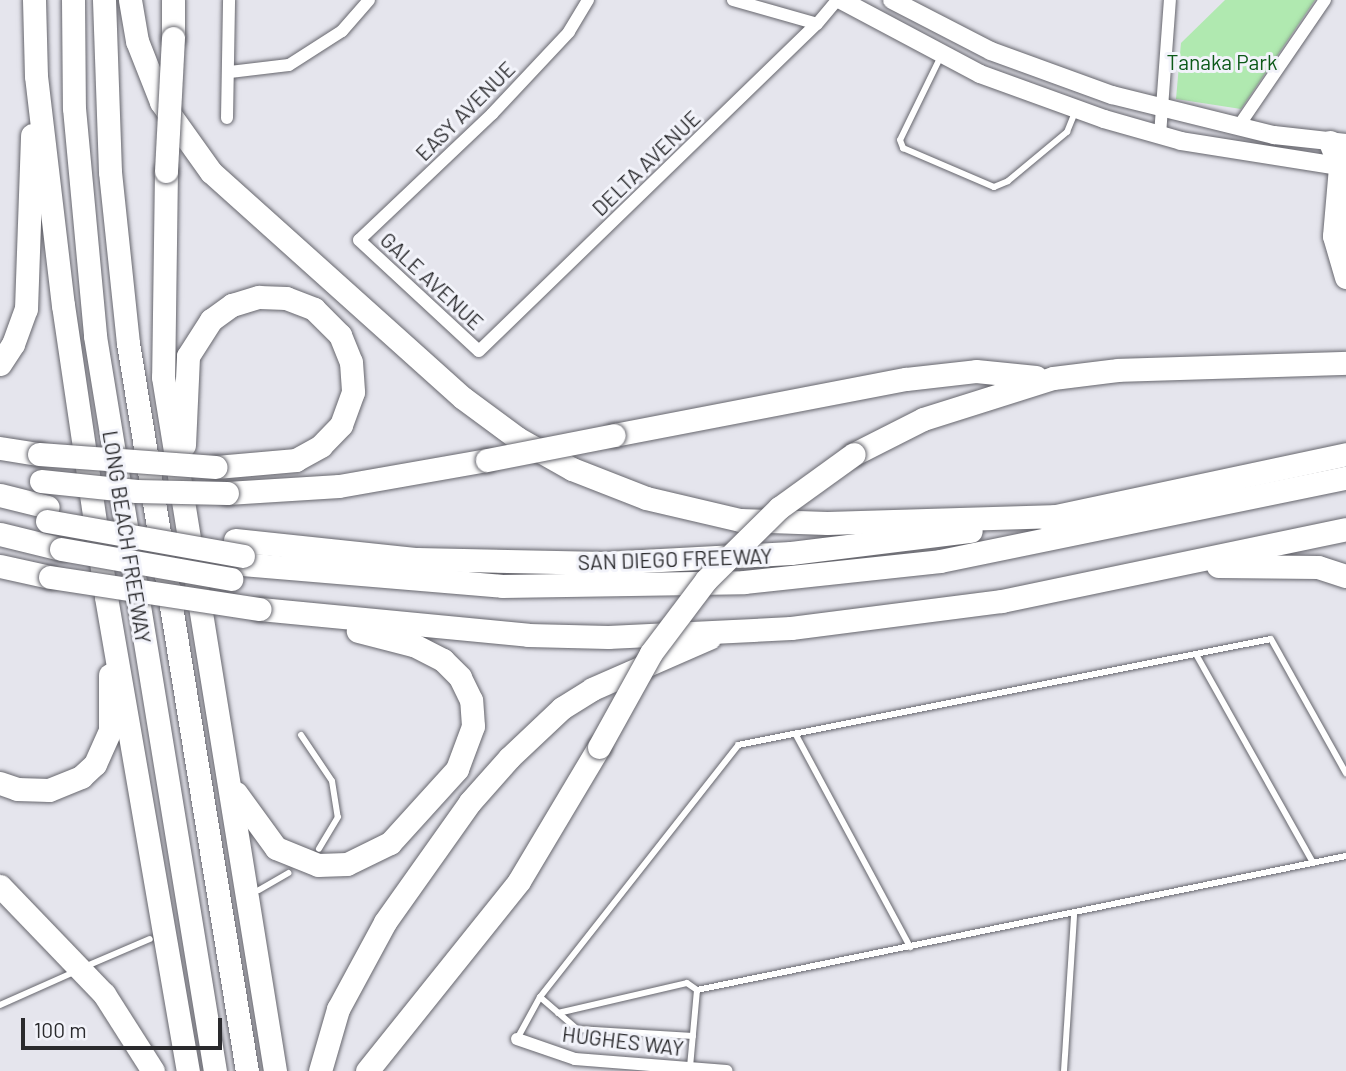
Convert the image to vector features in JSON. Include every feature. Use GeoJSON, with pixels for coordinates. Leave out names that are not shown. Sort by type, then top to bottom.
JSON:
{"type":"FeatureCollection","features":[{"type":"Feature","properties":{"kind":"highway"},"geometry":{"type":"LineString","coordinates":[[0,364],[13,344],[26,309],[36,76],[34,0]]}},
{"type":"Feature","properties":{"kind":"highway","name":"LONG BEACH FREEWAY"},"geometry":{"type":"LineString","coordinates":[[73,0],[74,108],[95,336],[215,1071]]}},
{"type":"Feature","properties":{"kind":"highway","name":"LONG BEACH FREEWAY"},"geometry":{"type":"LineString","coordinates":[[104,0],[110,172],[128,343],[247,1071]]}},
{"type":"Feature","properties":{"kind":"highway"},"geometry":{"type":"LineString","coordinates":[[130,0],[137,41],[161,102],[211,172],[463,398],[517,438],[572,469],[646,498],[740,520],[827,523],[1059,516]]}},
{"type":"Feature","properties":{"kind":"highway"},"geometry":{"type":"LineString","coordinates":[[173,0],[160,337],[183,508],[275,1071]]}},
{"type":"Feature","properties":{"kind":"highway"},"geometry":{"type":"LineString","coordinates":[[36,76],[106,597],[188,1071]]}},
{"type":"Feature","properties":{"kind":"highway"},"geometry":{"type":"LineString","coordinates":[[1338,143],[1343,167],[1334,236],[1346,277]]}},
{"type":"Feature","properties":{"kind":"highway"},"geometry":{"type":"LineString","coordinates":[[0,448],[39,454],[216,467],[296,460],[321,446],[341,425],[353,392],[347,348],[333,325],[300,301],[273,296],[246,299],[221,311],[195,340],[184,386],[183,508]]}},
{"type":"Feature","properties":{"kind":"highway"},"geometry":{"type":"LineString","coordinates":[[367,1071],[519,881],[599,747],[650,653],[713,572],[779,508],[854,454],[923,419],[1053,378],[1118,370],[1346,363]]}},
{"type":"Feature","properties":{"kind":"highway"},"geometry":{"type":"LineString","coordinates":[[0,486],[41,481],[136,491],[227,493],[339,485],[487,460],[906,379],[976,371],[1053,378]]}},
{"type":"Feature","properties":{"kind":"highway","name":"SAN DIEGO FREEWAY"},"geometry":{"type":"LineString","coordinates":[[0,534],[54,527],[235,559],[653,562],[839,549],[1059,516],[1346,454]]}},
{"type":"Feature","properties":{"kind":"highway"},"geometry":{"type":"LineString","coordinates":[[235,559],[559,579],[743,573],[985,544],[1346,469]]}},
{"type":"Feature","properties":{"kind":"highway"},"geometry":{"type":"LineString","coordinates":[[235,559],[515,586],[744,583],[940,561],[1346,478]]}},
{"type":"Feature","properties":{"kind":"highway","name":"SAN DIEGO FREEWAY"},"geometry":{"type":"LineString","coordinates":[[0,495],[54,527],[235,559],[485,600],[642,601],[802,592],[997,566],[1346,492]]}},
{"type":"Feature","properties":{"kind":"highway"},"geometry":{"type":"LineString","coordinates":[[0,510],[54,527]]}},
{"type":"Feature","properties":{"kind":"highway"},"geometry":{"type":"LineString","coordinates":[[0,518],[54,527]]}},
{"type":"Feature","properties":{"kind":"highway"},"geometry":{"type":"LineString","coordinates":[[0,566],[50,577],[260,609],[528,635],[724,633],[983,604],[1346,529]]}},
{"type":"Feature","properties":{"kind":"highway"},"geometry":{"type":"LineString","coordinates":[[1177,565],[1318,567],[1346,576]]}},
{"type":"Feature","properties":{"kind":"highway"},"geometry":{"type":"LineString","coordinates":[[0,580],[50,577]]}},
{"type":"Feature","properties":{"kind":"highway"},"geometry":{"type":"LineString","coordinates":[[0,783],[36,792],[64,786],[81,777],[103,750],[112,711],[106,597]]}},
{"type":"Feature","properties":{"kind":"highway"},"geometry":{"type":"LineString","coordinates":[[227,774],[248,815],[275,848],[318,865],[346,864],[376,853],[405,829],[457,769],[471,741],[474,712],[468,691],[452,668],[432,653],[389,638],[260,609]]}},
{"type":"Feature","properties":{"kind":"highway"},"geometry":{"type":"LineString","coordinates":[[320,1071],[338,1009],[385,922],[470,802],[509,758],[562,708],[592,689],[724,633]]}},
{"type":"Feature","properties":{"kind":"highway"},"geometry":{"type":"LineString","coordinates":[[0,886],[104,994],[153,1071]]}},
{"type":"Feature","properties":{"kind":"main road"},"geometry":{"type":"LineString","coordinates":[[839,0],[942,54],[1076,109],[1160,135],[1343,167]]}},
{"type":"Feature","properties":{"kind":"main road"},"geometry":{"type":"LineString","coordinates":[[892,0],[991,51],[1162,110],[1238,127],[1338,143]]}},
{"type":"Feature","properties":{"kind":"street"},"geometry":{"type":"LineString","coordinates":[[227,118],[230,72],[229,0]]}},
{"type":"Feature","properties":{"kind":"street"},"geometry":{"type":"LineString","coordinates":[[230,72],[289,65],[342,31],[369,0]]}},
{"type":"Feature","properties":{"kind":"street","name":"EASY AVENUE"},"geometry":{"type":"LineString","coordinates":[[359,240],[492,114],[569,32],[588,0]]}},
{"type":"Feature","properties":{"kind":"street"},"geometry":{"type":"LineString","coordinates":[[733,0],[817,24]]}},
{"type":"Feature","properties":{"kind":"street","name":"DELTA AVENUE"},"geometry":{"type":"LineString","coordinates":[[479,351],[839,0]]}},
{"type":"Feature","properties":{"kind":"street"},"geometry":{"type":"LineString","coordinates":[[1160,135],[1170,0]]}},
{"type":"Feature","properties":{"kind":"street"},"geometry":{"type":"LineString","coordinates":[[1238,127],[1325,0]]}},
{"type":"Feature","properties":{"kind":"street","name":"GALE AVENUE"},"geometry":{"type":"LineString","coordinates":[[359,240],[479,351]]}},
{"type":"Feature","properties":{"kind":"street","name":"HUGHES WAY"},"geometry":{"type":"LineString","coordinates":[[517,1039],[575,1059],[727,1071]]}},
{"type":"Feature","properties":{"kind":"lane"},"geometry":{"type":"LineString","coordinates":[[942,54],[900,139],[903,148],[994,187],[1008,181],[1067,132],[1076,109]]}},
{"type":"Feature","properties":{"kind":"lane"},"geometry":{"type":"LineString","coordinates":[[517,1039],[540,998],[738,745],[1197,656],[1271,639],[1346,773]]}},
{"type":"Feature","properties":{"kind":"lane"},"geometry":{"type":"LineString","coordinates":[[1197,656],[1313,863]]}},
{"type":"Feature","properties":{"kind":"lane"},"geometry":{"type":"LineString","coordinates":[[301,735],[332,781],[338,817],[319,849]]}},
{"type":"Feature","properties":{"kind":"lane"},"geometry":{"type":"LineString","coordinates":[[796,735],[910,947]]}},
{"type":"Feature","properties":{"kind":"lane"},"geometry":{"type":"LineString","coordinates":[[558,1013],[687,983],[697,990],[1074,915],[1346,856]]}},
{"type":"Feature","properties":{"kind":"lane"},"geometry":{"type":"LineString","coordinates":[[259,890],[288,873]]}},
{"type":"Feature","properties":{"kind":"lane"},"geometry":{"type":"LineString","coordinates":[[1064,1071],[1074,915]]}},
{"type":"Feature","properties":{"kind":"lane"},"geometry":{"type":"LineString","coordinates":[[89,965],[150,939]]}},
{"type":"Feature","properties":{"kind":"lane"},"geometry":{"type":"LineString","coordinates":[[0,1005],[72,973]]}},
{"type":"Feature","properties":{"kind":"lane"},"geometry":{"type":"LineString","coordinates":[[690,1070],[697,990]]}},
{"type":"Feature","properties":{"kind":"lane"},"geometry":{"type":"LineString","coordinates":[[540,998],[577,1029],[693,1037]]}},
{"type":"Feature","properties":{"kind":"green space","name":"Tanaka Park"},"geometry":{"type":"Polygon","coordinates":[[[1225,0],[1315,0],[1241,109],[1176,99],[1181,43],[1225,0]]]}}]}
